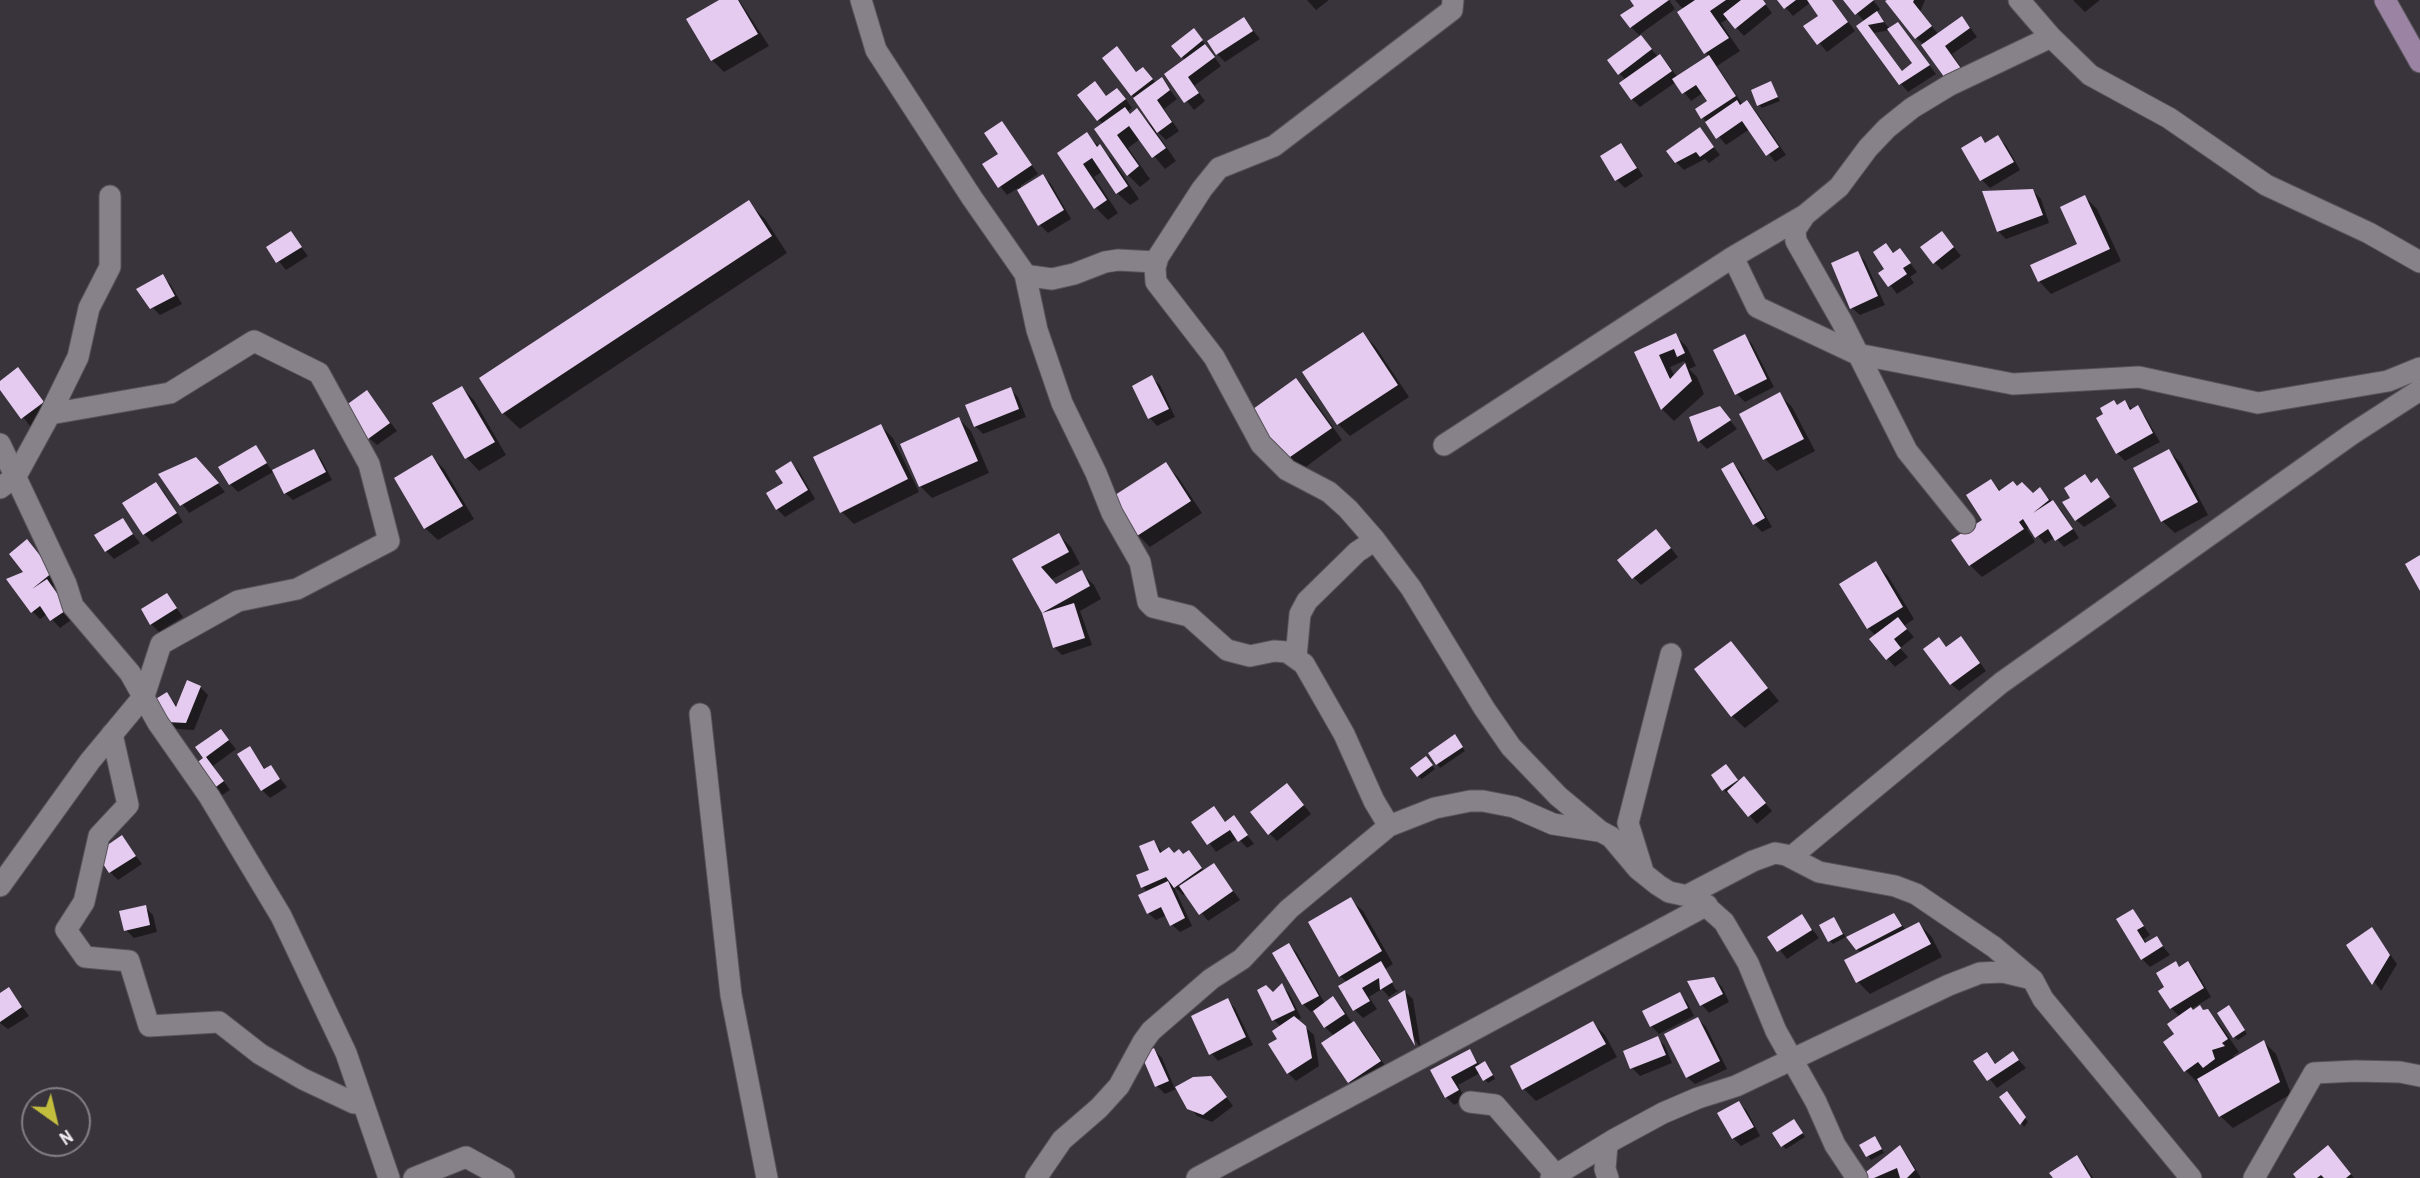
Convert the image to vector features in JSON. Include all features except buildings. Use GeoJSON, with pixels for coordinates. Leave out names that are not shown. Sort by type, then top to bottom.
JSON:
{"type":"FeatureCollection","features":[{"type":"Feature","properties":{"kind":"main road"},"geometry":{"type":"LineString","coordinates":[[2385,0],[2420,62]]}},
{"type":"Feature","properties":{"kind":"street"},"geometry":{"type":"LineString","coordinates":[[861,0],[876,50],[1025,274],[1037,330],[1062,403],[1112,513],[1140,562],[1149,604],[1189,616],[1227,650],[1250,656],[1274,651],[1296,657],[1304,664],[1329,706],[1374,801],[1389,826]]}},
{"type":"Feature","properties":{"kind":"street"},"geometry":{"type":"LineString","coordinates":[[1453,0],[1452,10],[1274,146],[1219,168],[1202,189],[1156,262],[1154,275],[1161,291],[1214,357],[1261,444],[1287,470],[1329,492],[1375,540],[1411,588],[1484,709],[1511,747],[1558,796],[1611,837],[1643,873],[1664,889],[1698,900],[1724,922],[1740,948],[1776,1031],[1816,1102],[1835,1145],[1857,1178]]}},
{"type":"Feature","properties":{"kind":"street"},"geometry":{"type":"LineString","coordinates":[[2019,0],[2050,37],[2090,75],[2169,118],[2266,185],[2369,233],[2420,262]]}},
{"type":"Feature","properties":{"kind":"street"},"geometry":{"type":"LineString","coordinates":[[1444,445],[1733,257],[1805,215],[1839,187],[1868,148],[1912,108],[1950,85],[2050,37]]}},
{"type":"Feature","properties":{"kind":"street"},"geometry":{"type":"LineString","coordinates":[[8,482],[50,414],[78,357],[89,308],[110,267],[110,196]]}},
{"type":"Feature","properties":{"kind":"street"},"geometry":{"type":"LineString","coordinates":[[1805,215],[1795,230],[1796,241],[1907,452],[1965,523]]}},
{"type":"Feature","properties":{"kind":"street"},"geometry":{"type":"LineString","coordinates":[[1733,257],[1757,307],[1857,354],[2013,384],[2139,377],[2258,403],[2388,381],[2420,368]]}},
{"type":"Feature","properties":{"kind":"street"},"geometry":{"type":"LineString","coordinates":[[1025,274],[1052,279],[1105,262],[1156,262]]}},
{"type":"Feature","properties":{"kind":"street"},"geometry":{"type":"LineString","coordinates":[[0,886],[82,772],[144,696],[161,644],[238,601],[297,589],[389,541],[369,464],[319,373],[254,341],[170,393],[50,414]]}},
{"type":"Feature","properties":{"kind":"street"},"geometry":{"type":"LineString","coordinates":[[1791,857],[2001,683],[2352,434],[2420,390]]}},
{"type":"Feature","properties":{"kind":"street"},"geometry":{"type":"LineString","coordinates":[[0,444],[8,482],[32,514],[66,584],[73,606],[116,654],[158,723],[209,796],[281,916],[346,1053],[389,1178]]}},
{"type":"Feature","properties":{"kind":"street"},"geometry":{"type":"LineString","coordinates":[[1296,657],[1300,614],[1307,601],[1357,552],[1375,540]]}},
{"type":"Feature","properties":{"kind":"street"},"geometry":{"type":"LineString","coordinates":[[1643,873],[1628,823],[1671,654]]}},
{"type":"Feature","properties":{"kind":"street"},"geometry":{"type":"LineString","coordinates":[[700,714],[731,995],[767,1178]]}},
{"type":"Feature","properties":{"kind":"street"},"geometry":{"type":"LineString","coordinates":[[112,734],[128,805],[99,836],[84,902],[66,930],[85,957],[130,961],[149,1026],[219,1022],[260,1054],[354,1103]]}},
{"type":"Feature","properties":{"kind":"street"},"geometry":{"type":"LineString","coordinates":[[1036,1178],[1062,1140],[1099,1108],[1119,1086],[1151,1031],[1211,979],[1237,963],[1289,909],[1389,826],[1435,808],[1483,801],[1514,807],[1553,824],[1600,831]]}},
{"type":"Feature","properties":{"kind":"street"},"geometry":{"type":"LineString","coordinates":[[1198,1178],[1698,900],[1769,854],[1781,853],[1819,872],[1895,886],[1916,894],[1994,947],[2033,979],[2042,999],[2191,1178]]}},
{"type":"Feature","properties":{"kind":"street"},"geometry":{"type":"LineString","coordinates":[[1469,1102],[1496,1105],[1554,1177],[1663,1113],[1736,1086],[1941,989],[1980,973],[2003,972],[2033,979]]}},
{"type":"Feature","properties":{"kind":"street"},"geometry":{"type":"LineString","coordinates":[[2253,1178],[2314,1073],[2400,1072],[2420,1076]]}},
{"type":"Feature","properties":{"kind":"street"},"geometry":{"type":"LineString","coordinates":[[1606,1145],[1605,1168],[1608,1178]]}},
{"type":"Feature","properties":{"kind":"street"},"geometry":{"type":"LineString","coordinates":[[414,1178],[466,1157],[503,1178]]}}]}
